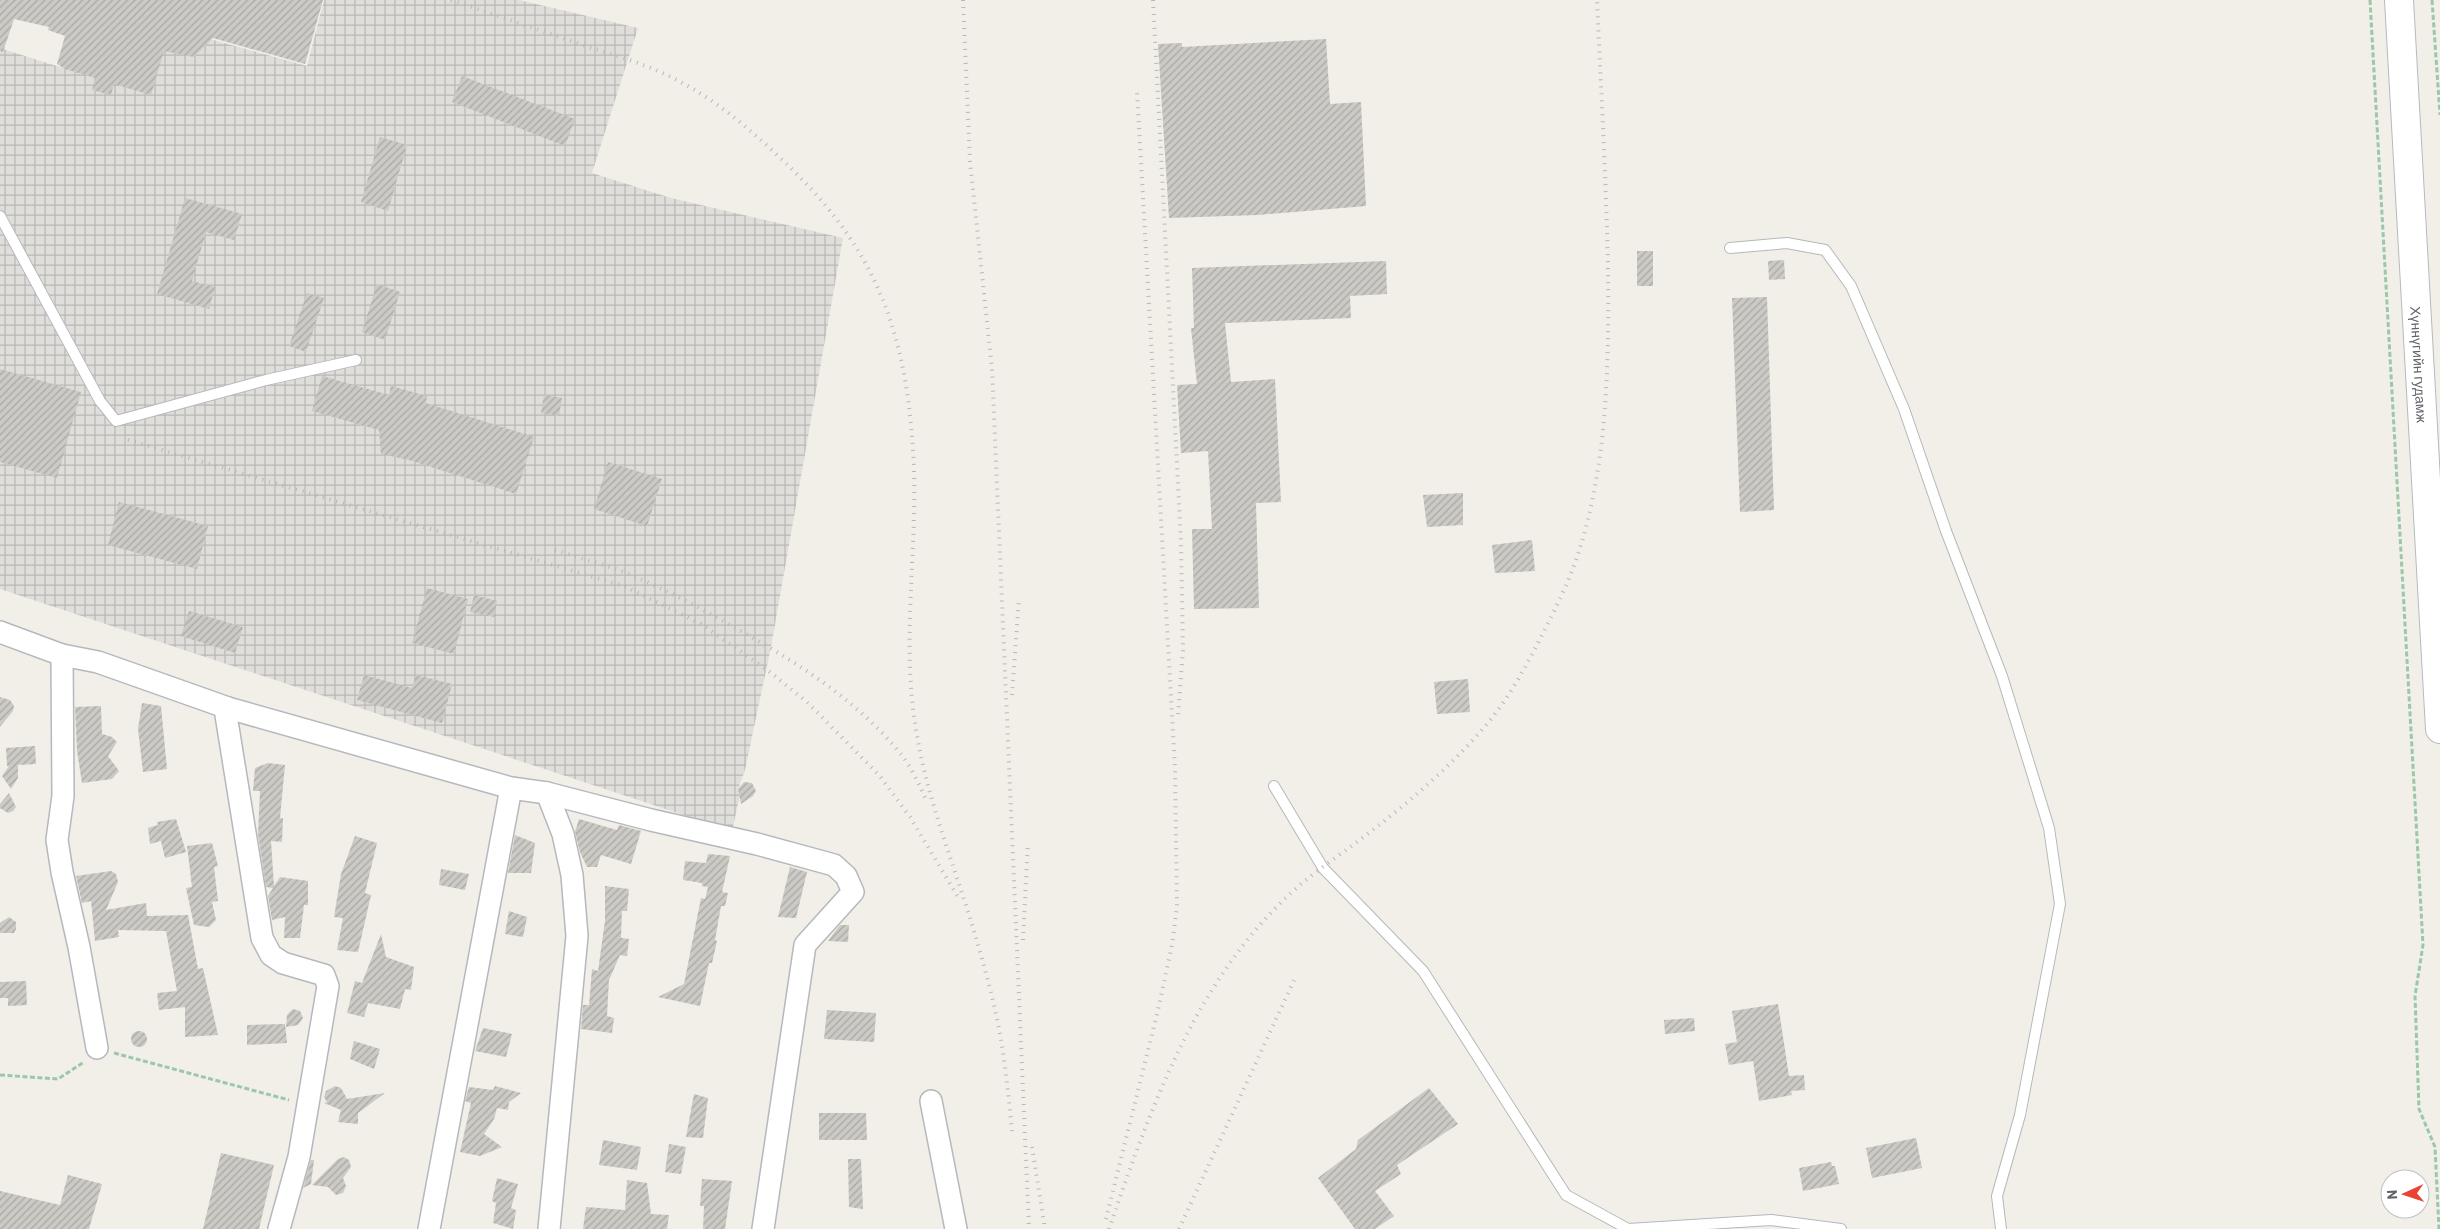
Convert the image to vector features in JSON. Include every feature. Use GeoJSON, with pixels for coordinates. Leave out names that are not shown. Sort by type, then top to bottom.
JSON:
{"type":"FeatureCollection","features":[{"type":"Feature","properties":{"kind":"main road","name":"Хүннүгийн гудамж"},"geometry":{"type":"LineString","coordinates":[[2399,0],[2440,729]]}},
{"type":"Feature","properties":{"kind":"street"},"geometry":{"type":"LineString","coordinates":[[0,632],[62,655],[98,662],[228,708],[511,788],[547,793],[651,820],[757,844],[834,865],[846,876],[853,892],[805,945],[763,1229]]}},
{"type":"Feature","properties":{"kind":"street"},"geometry":{"type":"LineString","coordinates":[[62,655],[63,796],[57,840],[97,1048]]}},
{"type":"Feature","properties":{"kind":"street"},"geometry":{"type":"LineString","coordinates":[[228,708],[226,716],[262,938],[271,955],[283,963],[324,975],[328,986],[299,1157],[278,1229]]}},
{"type":"Feature","properties":{"kind":"street"},"geometry":{"type":"LineString","coordinates":[[429,1229],[511,788]]}},
{"type":"Feature","properties":{"kind":"street"},"geometry":{"type":"LineString","coordinates":[[547,793],[563,834],[572,875],[577,936],[549,1229]]}},
{"type":"Feature","properties":{"kind":"street"},"geometry":{"type":"LineString","coordinates":[[931,1101],[956,1229]]}},
{"type":"Feature","properties":{"kind":"lane"},"geometry":{"type":"LineString","coordinates":[[0,216],[100,401],[116,421],[266,380],[356,360]]}},
{"type":"Feature","properties":{"kind":"lane"},"geometry":{"type":"LineString","coordinates":[[1730,248],[1787,243],[1825,250],[1851,286],[1904,409],[1946,531],[2002,676],[2049,828],[2060,904],[2020,1115],[1996,1196],[2001,1229]]}},
{"type":"Feature","properties":{"kind":"lane"},"geometry":{"type":"LineString","coordinates":[[1274,786],[1323,868],[1422,971],[1566,1195],[1628,1228],[1771,1220],[1841,1229]]}},
{"type":"Feature","properties":{"kind":"path"},"geometry":{"type":"LineString","coordinates":[[2370,0],[2422,945],[2415,996],[2419,1109],[2435,1147],[2440,1229]]}},
{"type":"Feature","properties":{"kind":"path"},"geometry":{"type":"LineString","coordinates":[[2432,0],[2440,115]]}},
{"type":"Feature","properties":{"kind":"path"},"geometry":{"type":"LineString","coordinates":[[0,1075],[58,1079],[83,1062],[97,1048],[308,1104]]}},
{"type":"Feature","properties":{"kind":"shaded area"},"geometry":{"type":"Polygon","coordinates":[[[324,0],[519,0],[638,28],[592,173],[671,198],[843,238],[771,647],[745,770],[738,789],[740,795],[732,831],[0,589],[0,48],[66,69],[113,12],[307,66],[324,0]]]}},
{"type":"Feature","properties":{"kind":"building"},"geometry":{"type":"Polygon","coordinates":[[[0,0],[323,0],[305,64],[213,38],[194,57],[164,51],[151,95],[114,84],[111,95],[92,90],[95,78],[65,69],[57,64],[65,36],[48,30],[49,27],[14,19],[3,52],[0,51],[0,0]]]}},
{"type":"Feature","properties":{"kind":"building"},"geometry":{"type":"Polygon","coordinates":[[[1326,39],[1330,104],[1361,102],[1366,206],[1258,215],[1169,218],[1158,44],[1182,43],[1182,47],[1326,39]]]}},
{"type":"Feature","properties":{"kind":"building"},"geometry":{"type":"Polygon","coordinates":[[[462,76],[575,119],[565,146],[452,102],[462,76]]]}},
{"type":"Feature","properties":{"kind":"building"},"geometry":{"type":"Polygon","coordinates":[[[380,137],[407,145],[388,211],[361,202],[380,137]]]}},
{"type":"Feature","properties":{"kind":"building"},"geometry":{"type":"Polygon","coordinates":[[[185,198],[242,214],[234,240],[206,232],[192,281],[215,287],[209,309],[157,294],[185,198]]]}},
{"type":"Feature","properties":{"kind":"building"},"geometry":{"type":"Polygon","coordinates":[[[1637,251],[1653,251],[1653,286],[1637,286],[1637,251]]]}},
{"type":"Feature","properties":{"kind":"building"},"geometry":{"type":"Polygon","coordinates":[[[1784,260],[1785,279],[1769,280],[1768,261],[1784,260]]]}},
{"type":"Feature","properties":{"kind":"building"},"geometry":{"type":"Polygon","coordinates":[[[1386,261],[1387,294],[1350,296],[1351,318],[1225,323],[1231,382],[1275,379],[1281,502],[1256,503],[1259,608],[1194,609],[1192,529],[1212,529],[1208,451],[1181,453],[1177,385],[1197,384],[1191,328],[1194,328],[1192,268],[1386,261]]]}},
{"type":"Feature","properties":{"kind":"building"},"geometry":{"type":"Polygon","coordinates":[[[377,284],[400,292],[385,340],[362,332],[377,284]]]}},
{"type":"Feature","properties":{"kind":"building"},"geometry":{"type":"Polygon","coordinates":[[[307,293],[324,298],[306,352],[289,346],[307,293]]]}},
{"type":"Feature","properties":{"kind":"building"},"geometry":{"type":"Polygon","coordinates":[[[1767,297],[1774,510],[1740,512],[1732,298],[1767,297]]]}},
{"type":"Feature","properties":{"kind":"building"},"geometry":{"type":"Polygon","coordinates":[[[0,369],[81,392],[57,478],[0,462],[0,369]]]}},
{"type":"Feature","properties":{"kind":"building"},"geometry":{"type":"Polygon","coordinates":[[[322,376],[389,395],[391,386],[427,396],[426,403],[534,437],[516,494],[409,460],[381,454],[379,430],[312,411],[322,376]]]}},
{"type":"Feature","properties":{"kind":"building"},"geometry":{"type":"Polygon","coordinates":[[[544,395],[562,398],[559,416],[541,413],[544,395]]]}},
{"type":"Feature","properties":{"kind":"building"},"geometry":{"type":"Polygon","coordinates":[[[608,462],[662,479],[647,526],[594,509],[608,462]]]}},
{"type":"Feature","properties":{"kind":"building"},"geometry":{"type":"Polygon","coordinates":[[[1463,493],[1463,525],[1427,527],[1423,495],[1463,493]]]}},
{"type":"Feature","properties":{"kind":"building"},"geometry":{"type":"Polygon","coordinates":[[[119,502],[208,526],[197,569],[108,545],[119,502]]]}},
{"type":"Feature","properties":{"kind":"building"},"geometry":{"type":"Polygon","coordinates":[[[1532,540],[1535,571],[1495,573],[1492,545],[1532,540]]]}},
{"type":"Feature","properties":{"kind":"building"},"geometry":{"type":"Polygon","coordinates":[[[427,588],[468,599],[454,654],[412,643],[427,588]]]}},
{"type":"Feature","properties":{"kind":"building"},"geometry":{"type":"Polygon","coordinates":[[[474,595],[497,601],[494,617],[470,612],[474,595]]]}},
{"type":"Feature","properties":{"kind":"building"},"geometry":{"type":"Polygon","coordinates":[[[189,611],[243,627],[235,653],[181,636],[189,611]]]}},
{"type":"Feature","properties":{"kind":"building"},"geometry":{"type":"Polygon","coordinates":[[[364,675],[412,688],[416,675],[452,684],[442,723],[357,700],[364,675]]]}},
{"type":"Feature","properties":{"kind":"building"},"geometry":{"type":"Polygon","coordinates":[[[1468,679],[1470,712],[1437,714],[1434,682],[1468,679]]]}},
{"type":"Feature","properties":{"kind":"building"},"geometry":{"type":"Polygon","coordinates":[[[0,697],[10,700],[14,706],[13,711],[0,727],[0,697]]]}},
{"type":"Feature","properties":{"kind":"building"},"geometry":{"type":"Polygon","coordinates":[[[142,703],[161,706],[167,769],[143,772],[138,729],[142,703]]]}},
{"type":"Feature","properties":{"kind":"building"},"geometry":{"type":"Polygon","coordinates":[[[101,706],[102,734],[112,737],[117,742],[108,756],[119,771],[112,779],[82,783],[77,751],[75,707],[101,706]]]}},
{"type":"Feature","properties":{"kind":"building"},"geometry":{"type":"Polygon","coordinates":[[[35,746],[36,764],[18,765],[18,778],[11,789],[2,776],[9,766],[7,766],[6,748],[35,746]]]}},
{"type":"Feature","properties":{"kind":"building"},"geometry":{"type":"Polygon","coordinates":[[[268,763],[285,765],[280,818],[283,818],[282,842],[271,841],[274,886],[280,877],[308,881],[308,905],[304,905],[300,938],[284,938],[285,917],[272,920],[268,896],[273,888],[266,887],[258,834],[260,791],[253,791],[255,768],[268,763]]]}},
{"type":"Feature","properties":{"kind":"building"},"geometry":{"type":"Polygon","coordinates":[[[744,782],[752,783],[756,791],[753,796],[741,804],[738,789],[744,782]]]}},
{"type":"Feature","properties":{"kind":"building"},"geometry":{"type":"Polygon","coordinates":[[[9,793],[16,807],[8,813],[0,808],[0,804],[9,793]]]}},
{"type":"Feature","properties":{"kind":"building"},"geometry":{"type":"Polygon","coordinates":[[[176,819],[186,852],[165,858],[161,841],[150,844],[148,828],[158,825],[157,822],[176,819]]]}},
{"type":"Feature","properties":{"kind":"building"},"geometry":{"type":"Polygon","coordinates":[[[579,819],[617,830],[619,825],[641,831],[631,864],[601,855],[597,867],[587,867],[580,852],[575,832],[579,819]]]}},
{"type":"Feature","properties":{"kind":"building"},"geometry":{"type":"Polygon","coordinates":[[[515,835],[535,843],[531,873],[508,873],[515,835]]]}},
{"type":"Feature","properties":{"kind":"building"},"geometry":{"type":"Polygon","coordinates":[[[355,836],[377,843],[365,893],[371,895],[358,952],[337,950],[343,918],[334,917],[341,874],[355,836]]]}},
{"type":"Feature","properties":{"kind":"building"},"geometry":{"type":"Polygon","coordinates":[[[212,843],[218,866],[214,867],[218,901],[212,902],[216,920],[209,927],[194,925],[186,888],[192,887],[187,846],[212,843]]]}},
{"type":"Feature","properties":{"kind":"building"},"geometry":{"type":"Polygon","coordinates":[[[708,854],[730,856],[722,892],[728,893],[725,906],[721,906],[715,940],[717,941],[712,963],[709,963],[700,1006],[658,997],[684,984],[701,898],[705,899],[708,887],[702,886],[702,883],[683,880],[685,861],[706,863],[708,854]]]}},
{"type":"Feature","properties":{"kind":"building"},"geometry":{"type":"Polygon","coordinates":[[[790,867],[807,872],[796,918],[778,917],[790,867]]]}},
{"type":"Feature","properties":{"kind":"building"},"geometry":{"type":"Polygon","coordinates":[[[441,869],[469,874],[465,890],[439,885],[441,869]]]}},
{"type":"Feature","properties":{"kind":"building"},"geometry":{"type":"Polygon","coordinates":[[[111,871],[116,874],[118,882],[106,910],[146,903],[147,916],[188,915],[198,969],[203,968],[218,1035],[185,1037],[185,1007],[159,1010],[157,993],[177,991],[166,931],[118,930],[119,937],[95,941],[91,901],[82,903],[76,876],[111,871]]]}},
{"type":"Feature","properties":{"kind":"building"},"geometry":{"type":"Polygon","coordinates":[[[605,886],[629,889],[627,911],[622,911],[621,938],[629,939],[627,956],[620,955],[609,980],[607,1016],[614,1018],[612,1033],[581,1029],[583,1005],[589,1005],[592,969],[598,971],[605,921],[605,886]]]}},
{"type":"Feature","properties":{"kind":"building"},"geometry":{"type":"Polygon","coordinates":[[[509,911],[527,917],[523,937],[505,934],[509,911]]]}},
{"type":"Feature","properties":{"kind":"building"},"geometry":{"type":"Polygon","coordinates":[[[9,917],[16,922],[14,933],[0,933],[0,923],[9,917]]]}},
{"type":"Feature","properties":{"kind":"building"},"geometry":{"type":"Polygon","coordinates":[[[840,925],[849,925],[848,942],[828,941],[840,925]]]}},
{"type":"Feature","properties":{"kind":"building"},"geometry":{"type":"Polygon","coordinates":[[[381,934],[386,957],[414,967],[411,990],[405,989],[400,1009],[368,1003],[364,1017],[347,1013],[355,981],[362,983],[381,934]]]}},
{"type":"Feature","properties":{"kind":"building"},"geometry":{"type":"Polygon","coordinates":[[[26,981],[27,1005],[8,1006],[8,998],[0,998],[0,982],[26,981]]]}},
{"type":"Feature","properties":{"kind":"building"},"geometry":{"type":"Polygon","coordinates":[[[1778,1004],[1789,1076],[1804,1075],[1805,1090],[1791,1091],[1792,1095],[1759,1101],[1753,1061],[1729,1065],[1725,1044],[1737,1042],[1732,1011],[1778,1004]]]}},
{"type":"Feature","properties":{"kind":"building"},"geometry":{"type":"Polygon","coordinates":[[[293,1009],[300,1011],[303,1018],[298,1025],[286,1027],[287,1015],[293,1009]]]}},
{"type":"Feature","properties":{"kind":"building"},"geometry":{"type":"Polygon","coordinates":[[[827,1010],[876,1013],[874,1042],[824,1039],[827,1010]]]}},
{"type":"Feature","properties":{"kind":"building"},"geometry":{"type":"Polygon","coordinates":[[[1694,1018],[1695,1031],[1665,1034],[1664,1020],[1694,1018]]]}},
{"type":"Feature","properties":{"kind":"building"},"geometry":{"type":"Polygon","coordinates":[[[285,1024],[287,1043],[247,1045],[247,1025],[285,1024]]]}},
{"type":"Feature","properties":{"kind":"building"},"geometry":{"type":"Polygon","coordinates":[[[483,1028],[512,1034],[506,1057],[475,1051],[483,1028]]]}},
{"type":"Feature","properties":{"kind":"building"},"geometry":{"type":"Polygon","coordinates":[[[136,1031],[142,1031],[147,1036],[145,1045],[136,1047],[131,1042],[131,1036],[136,1031]]]}},
{"type":"Feature","properties":{"kind":"building"},"geometry":{"type":"Polygon","coordinates":[[[354,1041],[380,1049],[374,1069],[350,1059],[354,1041]]]}},
{"type":"Feature","properties":{"kind":"building"},"geometry":{"type":"Polygon","coordinates":[[[335,1086],[341,1088],[347,1099],[385,1093],[358,1113],[358,1124],[338,1122],[341,1110],[324,1103],[327,1102],[324,1097],[326,1091],[335,1086]]]}},
{"type":"Feature","properties":{"kind":"building"},"geometry":{"type":"Polygon","coordinates":[[[495,1086],[521,1093],[509,1102],[508,1110],[497,1108],[494,1119],[484,1134],[502,1147],[480,1156],[460,1152],[471,1103],[465,1101],[469,1087],[493,1090],[495,1086]]]}},
{"type":"Feature","properties":{"kind":"building"},"geometry":{"type":"Polygon","coordinates":[[[1429,1088],[1458,1124],[1397,1165],[1401,1174],[1375,1191],[1394,1216],[1375,1229],[1355,1229],[1318,1178],[1356,1149],[1358,1140],[1429,1088]]]}},
{"type":"Feature","properties":{"kind":"building"},"geometry":{"type":"Polygon","coordinates":[[[694,1094],[708,1098],[703,1138],[686,1137],[694,1094]]]}},
{"type":"Feature","properties":{"kind":"building"},"geometry":{"type":"Polygon","coordinates":[[[819,1113],[866,1113],[867,1140],[819,1140],[819,1113]]]}},
{"type":"Feature","properties":{"kind":"building"},"geometry":{"type":"Polygon","coordinates":[[[1916,1138],[1922,1168],[1872,1178],[1866,1148],[1916,1138]]]}},
{"type":"Feature","properties":{"kind":"building"},"geometry":{"type":"Polygon","coordinates":[[[603,1140],[641,1147],[637,1170],[599,1165],[603,1140]]]}},
{"type":"Feature","properties":{"kind":"building"},"geometry":{"type":"Polygon","coordinates":[[[669,1144],[686,1147],[681,1174],[665,1172],[669,1144]]]}},
{"type":"Feature","properties":{"kind":"building"},"geometry":{"type":"Polygon","coordinates":[[[221,1153],[274,1165],[259,1229],[203,1229],[221,1153]]]}},
{"type":"Feature","properties":{"kind":"building"},"geometry":{"type":"Polygon","coordinates":[[[344,1157],[349,1160],[351,1167],[343,1178],[346,1186],[343,1193],[336,1195],[328,1187],[312,1185],[338,1159],[344,1157]]]}},
{"type":"Feature","properties":{"kind":"building"},"geometry":{"type":"Polygon","coordinates":[[[848,1159],[861,1159],[863,1209],[849,1207],[848,1159]]]}},
{"type":"Feature","properties":{"kind":"building"},"geometry":{"type":"Polygon","coordinates":[[[311,1160],[314,1160],[311,1184],[303,1188],[311,1160]]]}},
{"type":"Feature","properties":{"kind":"building"},"geometry":{"type":"Polygon","coordinates":[[[1831,1162],[1832,1166],[1835,1166],[1839,1184],[1803,1191],[1799,1168],[1831,1162]]]}},
{"type":"Feature","properties":{"kind":"building"},"geometry":{"type":"Polygon","coordinates":[[[68,1175],[102,1184],[89,1229],[0,1229],[0,1191],[60,1205],[68,1175]]]}},
{"type":"Feature","properties":{"kind":"building"},"geometry":{"type":"Polygon","coordinates":[[[497,1178],[518,1184],[511,1208],[516,1210],[513,1229],[493,1223],[496,1203],[492,1201],[497,1178]]]}},
{"type":"Feature","properties":{"kind":"building"},"geometry":{"type":"Polygon","coordinates":[[[702,1179],[732,1181],[725,1229],[703,1229],[704,1206],[700,1206],[702,1179]]]}},
{"type":"Feature","properties":{"kind":"building"},"geometry":{"type":"Polygon","coordinates":[[[627,1180],[647,1183],[651,1214],[669,1215],[667,1229],[583,1229],[586,1207],[625,1210],[627,1180]]]}},
{"type":"Feature","properties":{"kind":"railway"},"geometry":{"type":"LineString","coordinates":[[451,0],[641,64],[689,86],[728,113],[776,154],[809,186],[836,219],[859,252],[877,287],[891,323],[902,362],[909,404],[914,483],[910,649],[911,683],[918,742],[930,793],[970,918],[991,994],[1003,1051],[1012,1131]]}},
{"type":"Feature","properties":{"kind":"railway"},"geometry":{"type":"LineString","coordinates":[[963,0],[970,161],[992,369],[1029,1229]]}},
{"type":"Feature","properties":{"kind":"railway"},"geometry":{"type":"LineString","coordinates":[[1153,0],[1181,542],[1183,650],[1178,716]]}},
{"type":"Feature","properties":{"kind":"railway"},"geometry":{"type":"LineString","coordinates":[[1109,1229],[1161,1088],[1182,1043],[1206,999],[1234,958],[1265,919],[1301,884],[1404,805],[1447,766],[1487,724],[1509,694],[1528,663],[1557,606],[1572,570],[1581,545],[1597,476],[1602,442],[1607,372],[1607,233],[1597,0]]}},
{"type":"Feature","properties":{"kind":"railway"},"geometry":{"type":"LineString","coordinates":[[1106,1219],[1158,1010],[1172,945],[1177,907],[1175,768],[1137,91]]}},
{"type":"Feature","properties":{"kind":"railway"},"geometry":{"type":"LineString","coordinates":[[128,440],[624,586],[701,624],[766,669],[807,702],[879,775],[910,817],[958,897]]}},
{"type":"Feature","properties":{"kind":"railway"},"geometry":{"type":"LineString","coordinates":[[555,550],[613,568],[658,587],[778,652],[843,698],[882,733],[908,764],[927,802]]}},
{"type":"Feature","properties":{"kind":"railway"},"geometry":{"type":"LineString","coordinates":[[1012,695],[1019,599]]}},
{"type":"Feature","properties":{"kind":"railway"},"geometry":{"type":"LineString","coordinates":[[1023,940],[1028,843]]}},
{"type":"Feature","properties":{"kind":"railway"},"geometry":{"type":"LineString","coordinates":[[1179,1229],[1296,976]]}},
{"type":"Feature","properties":{"kind":"railway"},"geometry":{"type":"LineString","coordinates":[[1032,1147],[1045,1229]]}}]}
